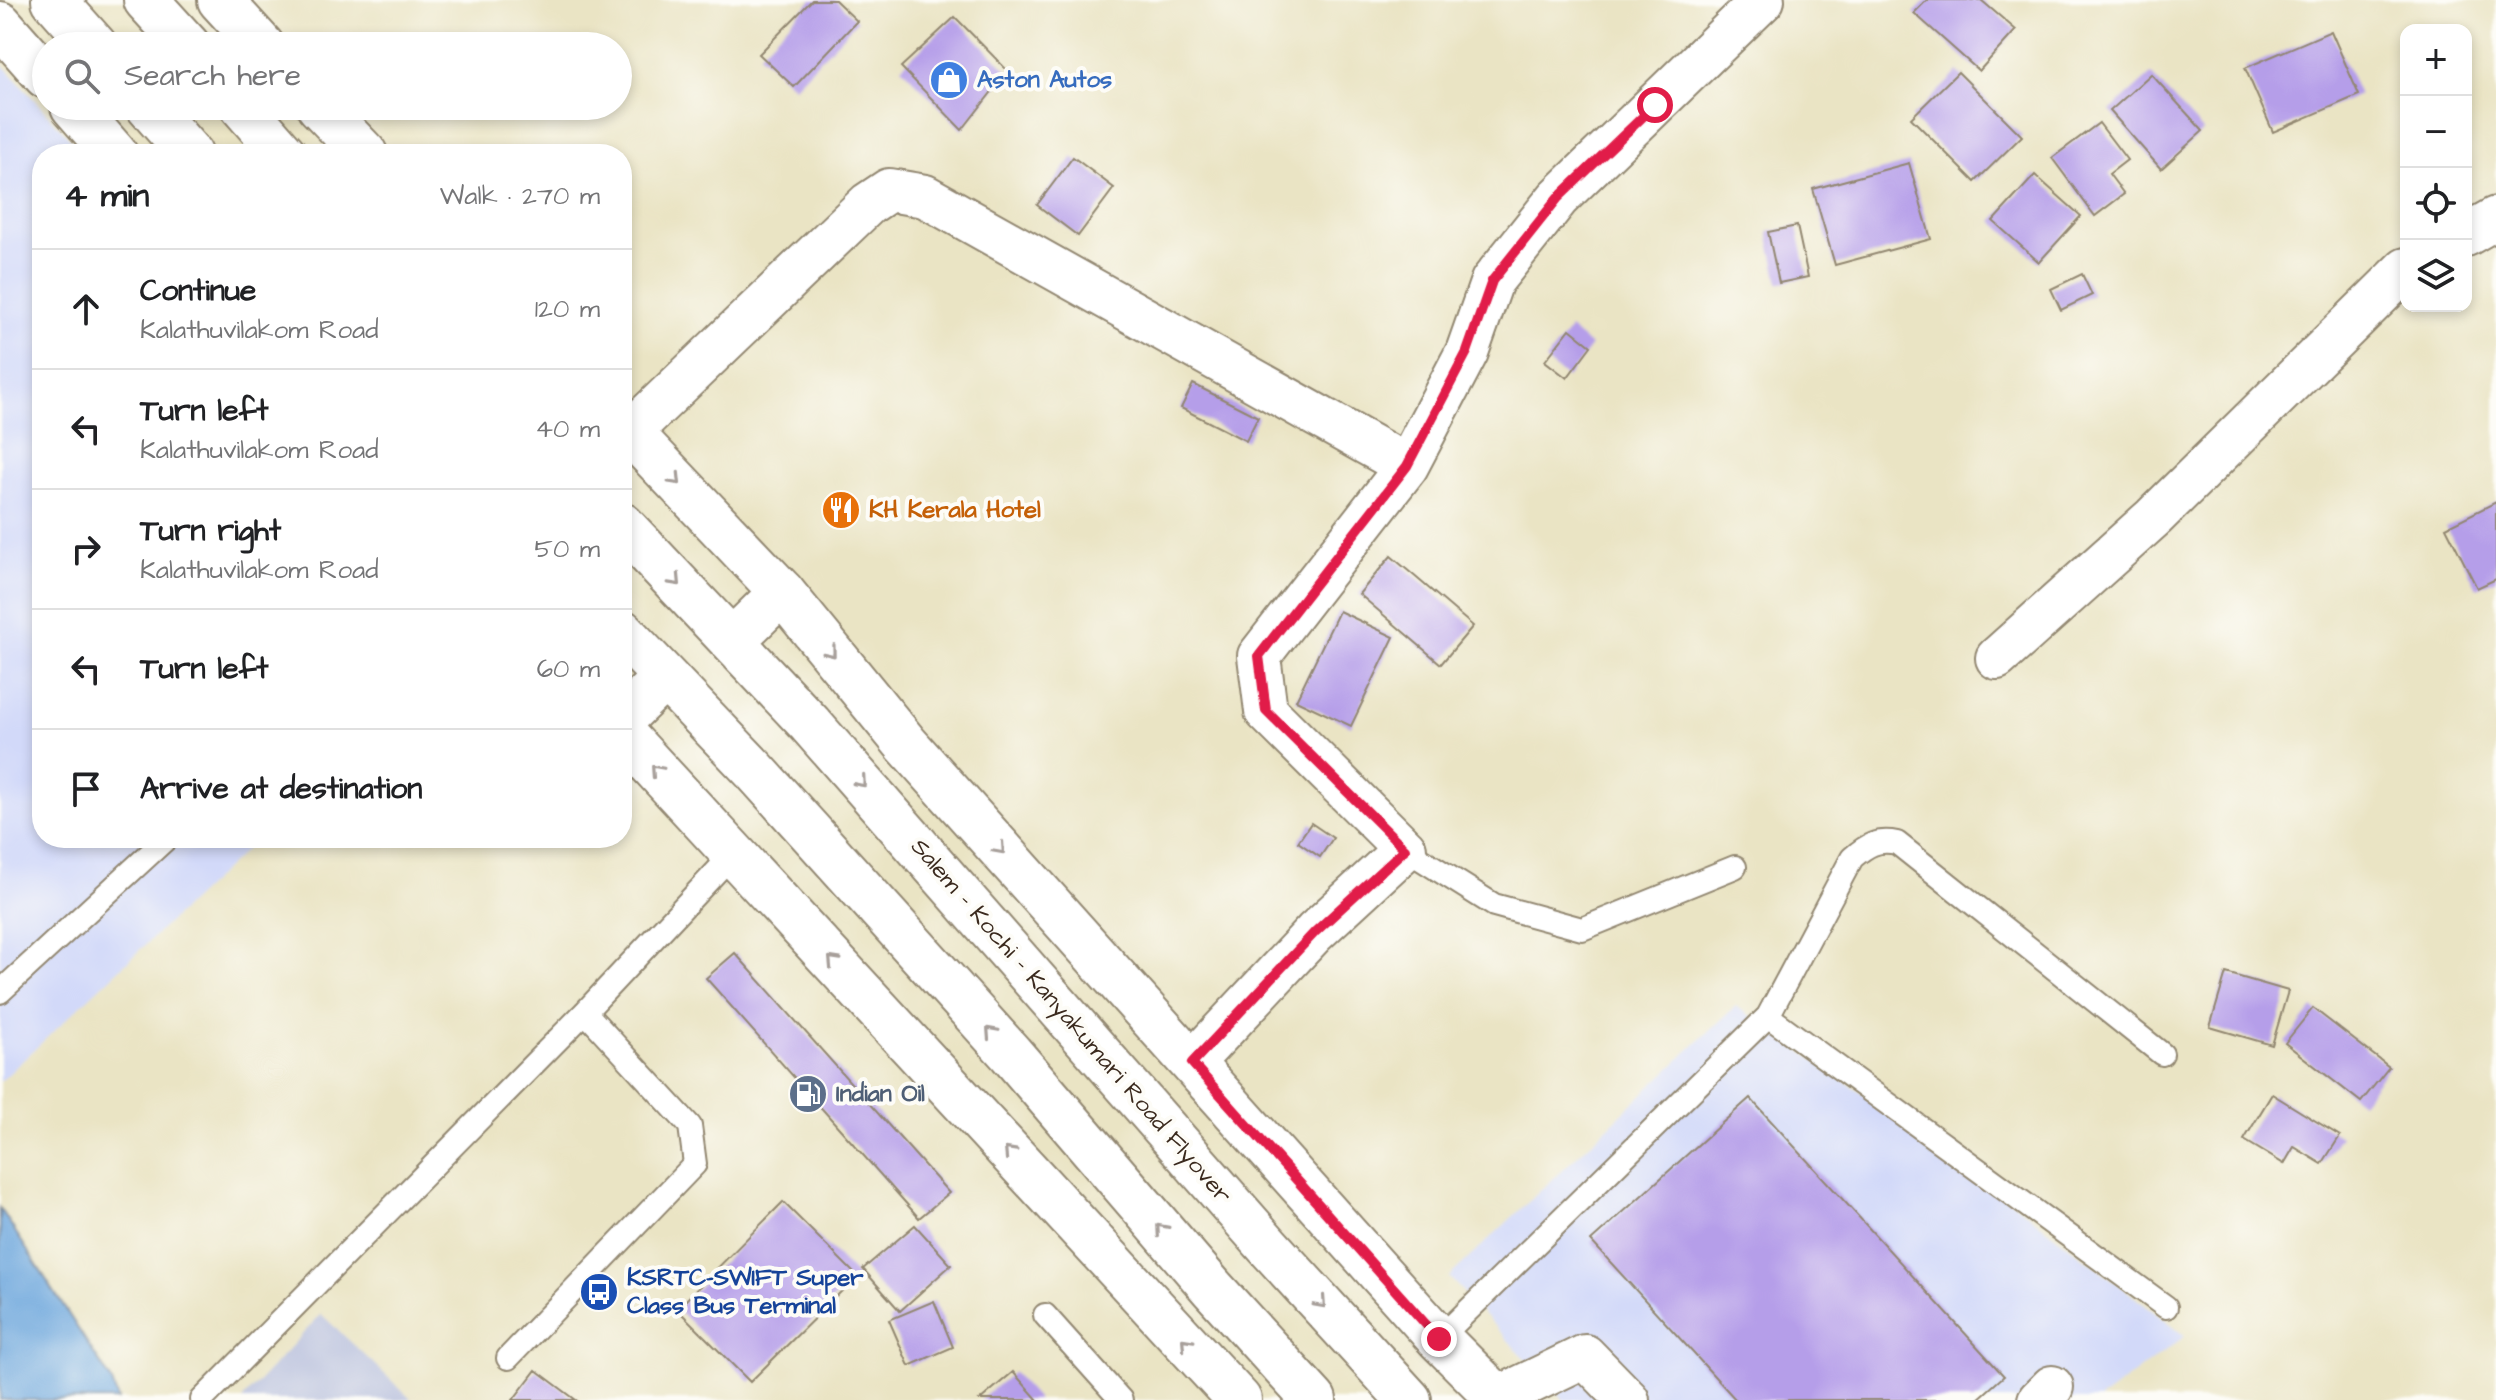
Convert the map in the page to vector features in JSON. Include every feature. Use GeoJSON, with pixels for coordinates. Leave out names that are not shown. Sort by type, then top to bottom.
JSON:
{"type":"FeatureCollection","features":[{"type":"Feature","properties":{"kind":"main road"},"geometry":{"type":"LineString","coordinates":[[54,0],[83,32]]}},
{"type":"Feature","properties":{"kind":"main road"},"geometry":{"type":"LineString","coordinates":[[146,0],[175,32]]}},
{"type":"Feature","properties":{"kind":"main road"},"geometry":{"type":"LineString","coordinates":[[220,0],[249,32]]}},
{"type":"Feature","properties":{"kind":"main road"},"geometry":{"type":"LineString","coordinates":[[0,24],[32,60]]}},
{"type":"Feature","properties":{"kind":"main road"},"geometry":{"type":"LineString","coordinates":[[85,120],[106,144]]}},
{"type":"Feature","properties":{"kind":"main road"},"geometry":{"type":"LineString","coordinates":[[160,120],[181,144]]}},
{"type":"Feature","properties":{"kind":"main road"},"geometry":{"type":"LineString","coordinates":[[254,120],[275,144]]}},
{"type":"Feature","properties":{"kind":"main road"},"geometry":{"type":"LineString","coordinates":[[332,120],[355,144]]}},
{"type":"Feature","properties":{"kind":"main road"},"geometry":{"type":"LineString","coordinates":[[632,434],[782,592],[906,744],[1439,1339],[1499,1399]]}},
{"type":"Feature","properties":{"kind":"main road","name":"Salem - Kochi - Kanyakumari Road Flyover"},"geometry":{"type":"LineString","coordinates":[[632,536],[820,736],[1268,1246],[1409,1400]]}},
{"type":"Feature","properties":{"kind":"main road"},"geometry":{"type":"LineString","coordinates":[[732,641],[782,592]]}},
{"type":"Feature","properties":{"kind":"main road"},"geometry":{"type":"LineString","coordinates":[[632,643],[756,772],[1011,1054],[1212,1288],[1314,1400]]}},
{"type":"Feature","properties":{"kind":"main road"},"geometry":{"type":"LineString","coordinates":[[632,709],[664,678]]}},
{"type":"Feature","properties":{"kind":"main road"},"geometry":{"type":"LineString","coordinates":[[632,744],[1239,1400]]}},
{"type":"Feature","properties":{"kind":"street"},"geometry":{"type":"LineString","coordinates":[[1192,1063],[1315,932],[1405,849],[1266,711],[1259,656],[1407,466],[1467,352],[1492,281],[1558,198],[1763,0]]}},
{"type":"Feature","properties":{"kind":"street"},"geometry":{"type":"LineString","coordinates":[[632,422],[868,204],[889,190],[925,196],[1407,466]]}},
{"type":"Feature","properties":{"kind":"street"},"geometry":{"type":"LineString","coordinates":[[2472,232],[2496,218]]}},
{"type":"Feature","properties":{"kind":"street"},"geometry":{"type":"LineString","coordinates":[[1997,658],[2154,517],[2400,275]]}},
{"type":"Feature","properties":{"kind":"street"},"geometry":{"type":"LineString","coordinates":[[1499,1399],[1585,1356],[1628,1400]]}},
{"type":"Feature","properties":{"kind":"lane"},"geometry":{"type":"LineString","coordinates":[[1439,1339],[1768,1016],[1852,858],[1867,846],[1883,840],[1897,843],[2162,1054]]}},
{"type":"Feature","properties":{"kind":"lane"},"geometry":{"type":"LineString","coordinates":[[0,992],[156,848]]}},
{"type":"Feature","properties":{"kind":"lane"},"geometry":{"type":"LineString","coordinates":[[1405,849],[1494,905],[1582,929],[1735,867]]}},
{"type":"Feature","properties":{"kind":"lane"},"geometry":{"type":"LineString","coordinates":[[202,1400],[585,1012],[733,854]]}},
{"type":"Feature","properties":{"kind":"lane"},"geometry":{"type":"LineString","coordinates":[[508,1358],[695,1164],[690,1126],[585,1012]]}},
{"type":"Feature","properties":{"kind":"lane"},"geometry":{"type":"LineString","coordinates":[[1768,1016],[2166,1307]]}},
{"type":"Feature","properties":{"kind":"lane"},"geometry":{"type":"LineString","coordinates":[[1045,1315],[1121,1400]]}},
{"type":"Feature","properties":{"kind":"shaded area"},"geometry":{"type":"Polygon","coordinates":[[[0,62],[32,97],[32,120],[53,120],[75,144],[32,144],[32,848],[247,848],[0,1082],[0,62]]]}},
{"type":"Feature","properties":{"kind":"shaded area"},"geometry":{"type":"Polygon","coordinates":[[[1736,1006],[1950,1154],[2185,1336],[2099,1400],[1564,1400],[1449,1277],[1736,1006]]]}},
{"type":"Feature","properties":{"kind":"shaded area"},"geometry":{"type":"Polygon","coordinates":[[[321,1314],[412,1400],[242,1400],[321,1314]]]}},
{"type":"Feature","properties":{"kind":"water"},"geometry":{"type":"Polygon","coordinates":[[[0,1208],[111,1380],[118,1400],[0,1400],[0,1208]]]}},
{"type":"Feature","properties":{"kind":"building"},"geometry":{"type":"Polygon","coordinates":[[[812,0],[835,0],[857,21],[794,87],[759,54],[812,0]]]}},
{"type":"Feature","properties":{"kind":"building"},"geometry":{"type":"Polygon","coordinates":[[[1927,0],[1981,0],[2016,30],[1979,71],[1914,13],[1927,0]]]}},
{"type":"Feature","properties":{"kind":"building"},"geometry":{"type":"Polygon","coordinates":[[[955,17],[1008,71],[962,130],[901,67],[955,17]]]}},
{"type":"Feature","properties":{"kind":"building"},"geometry":{"type":"Polygon","coordinates":[[[2331,31],[2359,95],[2273,132],[2245,68],[2331,31]]]}},
{"type":"Feature","properties":{"kind":"building"},"geometry":{"type":"Polygon","coordinates":[[[1958,72],[2022,136],[1975,182],[1911,118],[1958,72]]]}},
{"type":"Feature","properties":{"kind":"building"},"geometry":{"type":"Polygon","coordinates":[[[2151,74],[2203,131],[2161,169],[2110,111],[2151,74]]]}},
{"type":"Feature","properties":{"kind":"building"},"geometry":{"type":"Polygon","coordinates":[[[2099,123],[2127,160],[2109,174],[2124,194],[2095,216],[2052,158],[2099,123]]]}},
{"type":"Feature","properties":{"kind":"building"},"geometry":{"type":"Polygon","coordinates":[[[1073,157],[1114,188],[1078,236],[1037,205],[1073,157]]]}},
{"type":"Feature","properties":{"kind":"building"},"geometry":{"type":"Polygon","coordinates":[[[1909,163],[1931,239],[1835,265],[1813,189],[1909,163]]]}},
{"type":"Feature","properties":{"kind":"building"},"geometry":{"type":"Polygon","coordinates":[[[2035,175],[2081,216],[2039,262],[1993,221],[2035,175]]]}},
{"type":"Feature","properties":{"kind":"building"},"geometry":{"type":"Polygon","coordinates":[[[1797,226],[1808,277],[1779,283],[1768,232],[1797,226]]]}},
{"type":"Feature","properties":{"kind":"building"},"geometry":{"type":"Polygon","coordinates":[[[2082,274],[2092,295],[2061,310],[2051,289],[2082,274]]]}},
{"type":"Feature","properties":{"kind":"building"},"geometry":{"type":"Polygon","coordinates":[[[1570,329],[1591,346],[1567,378],[1545,361],[1570,329]]]}},
{"type":"Feature","properties":{"kind":"building"},"geometry":{"type":"Polygon","coordinates":[[[1193,384],[1258,417],[1246,441],[1181,408],[1193,384]]]}},
{"type":"Feature","properties":{"kind":"building"},"geometry":{"type":"Polygon","coordinates":[[[2496,502],[2496,579],[2477,588],[2446,527],[2496,502]]]}},
{"type":"Feature","properties":{"kind":"building"},"geometry":{"type":"Polygon","coordinates":[[[1391,556],[1473,626],[1441,664],[1359,594],[1391,556]]]}},
{"type":"Feature","properties":{"kind":"building"},"geometry":{"type":"Polygon","coordinates":[[[1339,611],[1394,637],[1351,726],[1296,700],[1339,611]]]}},
{"type":"Feature","properties":{"kind":"building"},"geometry":{"type":"Polygon","coordinates":[[[1311,823],[1333,838],[1320,857],[1298,842],[1311,823]]]}},
{"type":"Feature","properties":{"kind":"building"},"geometry":{"type":"Polygon","coordinates":[[[735,953],[949,1193],[919,1218],[706,978],[735,953]]]}},
{"type":"Feature","properties":{"kind":"building"},"geometry":{"type":"Polygon","coordinates":[[[2226,973],[2288,991],[2272,1045],[2210,1027],[2226,973]]]}},
{"type":"Feature","properties":{"kind":"building"},"geometry":{"type":"Polygon","coordinates":[[[2313,1008],[2389,1067],[2361,1102],[2285,1043],[2313,1008]]]}},
{"type":"Feature","properties":{"kind":"building"},"geometry":{"type":"Polygon","coordinates":[[[2272,1094],[2340,1136],[2322,1164],[2294,1147],[2284,1164],[2244,1140],[2272,1094]]]}},
{"type":"Feature","properties":{"kind":"building"},"geometry":{"type":"Polygon","coordinates":[[[1750,1098],[2004,1376],[1977,1400],[1736,1400],[1591,1241],[1750,1098]]]}},
{"type":"Feature","properties":{"kind":"building"},"geometry":{"type":"Polygon","coordinates":[[[783,1202],[857,1276],[750,1382],[677,1309],[783,1202]]]}},
{"type":"Feature","properties":{"kind":"building"},"geometry":{"type":"Polygon","coordinates":[[[915,1225],[951,1265],[900,1311],[863,1269],[915,1225]]]}},
{"type":"Feature","properties":{"kind":"building"},"geometry":{"type":"Polygon","coordinates":[[[934,1301],[953,1347],[909,1366],[889,1320],[934,1301]]]}},
{"type":"Feature","properties":{"kind":"building"},"geometry":{"type":"Polygon","coordinates":[[[536,1370],[576,1400],[513,1400],[536,1370]]]}},
{"type":"Feature","properties":{"kind":"building"},"geometry":{"type":"Polygon","coordinates":[[[1013,1372],[1038,1400],[980,1400],[1013,1372]]]}},
{"type":"Feature","properties":{"kind":"place","name":"Aston Autos"},"geometry":{"type":"Point","coordinates":[949,80]}},
{"type":"Feature","properties":{"kind":"place","name":"KH Kerala Hotel"},"geometry":{"type":"Point","coordinates":[841,510]}},
{"type":"Feature","properties":{"kind":"place","name":"Indian Oil"},"geometry":{"type":"Point","coordinates":[808,1094]}},
{"type":"Feature","properties":{"kind":"place","name":"KSRTC-SWIFT Super Class Bus Terminal"},"geometry":{"type":"Point","coordinates":[599,1292]}},
{"type":"Feature","properties":{"kind":"route"},"geometry":{"type":"LineString","coordinates":[[1439,1339],[1192,1063],[1315,932],[1405,849],[1266,711],[1259,656],[1407,466],[1467,352],[1492,281],[1558,198],[1655,105]]}}]}
